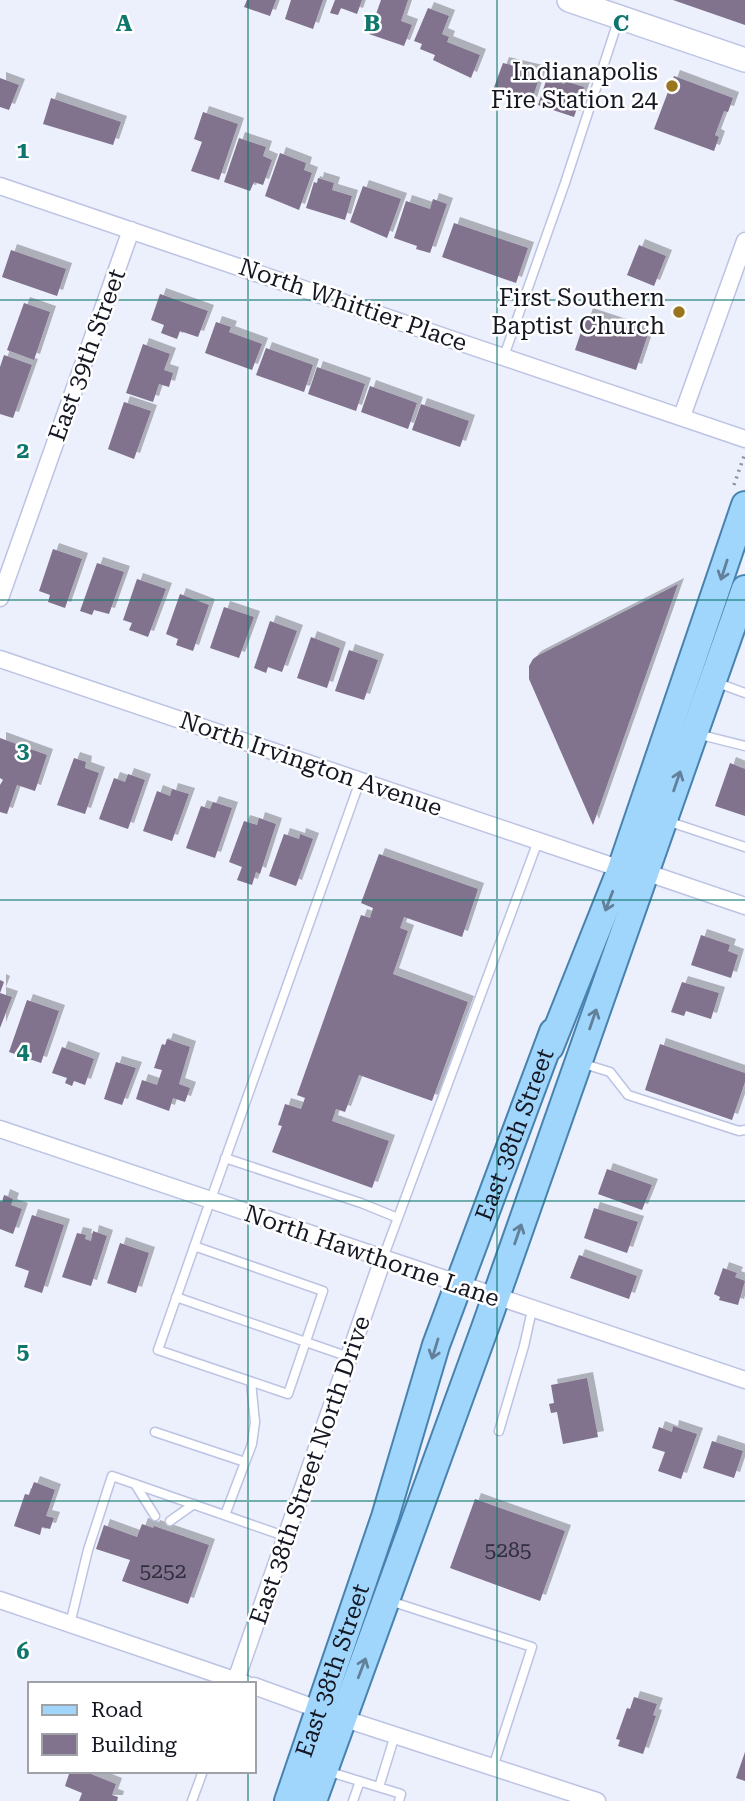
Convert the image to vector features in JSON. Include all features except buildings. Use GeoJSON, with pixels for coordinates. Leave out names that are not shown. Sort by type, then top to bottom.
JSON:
{"type":"FeatureCollection","features":[{"type":"Feature","properties":{"kind":"main road","name":"East 38th Street"},"geometry":{"type":"LineString","coordinates":[[288,1801],[387,1600],[496,1298],[578,1062],[633,871],[745,505]]}},
{"type":"Feature","properties":{"kind":"main road","name":"East 38th Street"},"geometry":{"type":"LineString","coordinates":[[313,1801],[323,1770],[331,1714],[385,1517],[457,1284],[553,1032],[550,1049],[633,871],[664,820],[745,589]]}},
{"type":"Feature","properties":{"kind":"street"},"geometry":{"type":"LineString","coordinates":[[569,0],[745,60]]}},
{"type":"Feature","properties":{"kind":"street","name":"North Whittier Place"},"geometry":{"type":"LineString","coordinates":[[0,186],[745,439]]}},
{"type":"Feature","properties":{"kind":"street","name":"East 39th Street"},"geometry":{"type":"LineString","coordinates":[[0,598],[131,230]]}},
{"type":"Feature","properties":{"kind":"street"},"geometry":{"type":"LineString","coordinates":[[682,416],[745,241]]}},
{"type":"Feature","properties":{"kind":"street","name":"North Irvington Avenue"},"geometry":{"type":"LineString","coordinates":[[0,659],[538,841],[745,906]]}},
{"type":"Feature","properties":{"kind":"street","name":"North Hawthorne Lane"},"geometry":{"type":"LineString","coordinates":[[0,1129],[745,1380]]}},
{"type":"Feature","properties":{"kind":"street","name":"East 38th Street North Drive"},"geometry":{"type":"LineString","coordinates":[[239,1682],[383,1259]]}},
{"type":"Feature","properties":{"kind":"street"},"geometry":{"type":"LineString","coordinates":[[0,1600],[236,1682]]}},
{"type":"Feature","properties":{"kind":"street"},"geometry":{"type":"LineString","coordinates":[[256,1687],[597,1801]]}},
{"type":"Feature","properties":{"kind":"lane"},"geometry":{"type":"LineString","coordinates":[[504,356],[620,17]]}},
{"type":"Feature","properties":{"kind":"lane"},"geometry":{"type":"LineString","coordinates":[[713,682],[744,691]]}},
{"type":"Feature","properties":{"kind":"lane"},"geometry":{"type":"LineString","coordinates":[[694,733],[745,746]]}},
{"type":"Feature","properties":{"kind":"lane"},"geometry":{"type":"LineString","coordinates":[[194,1246],[323,1291],[288,1394],[158,1350],[176,1297],[210,1200],[360,781]]}},
{"type":"Feature","properties":{"kind":"lane"},"geometry":{"type":"LineString","coordinates":[[664,820],[745,847]]}},
{"type":"Feature","properties":{"kind":"lane"},"geometry":{"type":"LineString","coordinates":[[383,1259],[538,841]]}},
{"type":"Feature","properties":{"kind":"lane"},"geometry":{"type":"LineString","coordinates":[[578,1062],[610,1072],[628,1095],[739,1131],[745,1130]]}},
{"type":"Feature","properties":{"kind":"lane"},"geometry":{"type":"LineString","coordinates":[[225,1158],[398,1218]]}},
{"type":"Feature","properties":{"kind":"lane"},"geometry":{"type":"LineString","coordinates":[[176,1297],[349,1357]]}},
{"type":"Feature","properties":{"kind":"lane"},"geometry":{"type":"LineString","coordinates":[[499,1431],[532,1310]]}},
{"type":"Feature","properties":{"kind":"lane"},"geometry":{"type":"LineString","coordinates":[[225,1515],[251,1444],[255,1422],[251,1382]]}},
{"type":"Feature","properties":{"kind":"lane"},"geometry":{"type":"LineString","coordinates":[[155,1432],[245,1462]]}},
{"type":"Feature","properties":{"kind":"lane"},"geometry":{"type":"LineString","coordinates":[[69,1624],[112,1476],[287,1537]]}},
{"type":"Feature","properties":{"kind":"lane"},"geometry":{"type":"LineString","coordinates":[[135,1484],[155,1516]]}},
{"type":"Feature","properties":{"kind":"lane"},"geometry":{"type":"LineString","coordinates":[[170,1521],[194,1504]]}},
{"type":"Feature","properties":{"kind":"lane"},"geometry":{"type":"LineString","coordinates":[[387,1600],[532,1647],[492,1767]]}},
{"type":"Feature","properties":{"kind":"lane"},"geometry":{"type":"LineString","coordinates":[[379,1787],[395,1735]]}},
{"type":"Feature","properties":{"kind":"lane"},"geometry":{"type":"LineString","coordinates":[[323,1770],[401,1794],[399,1801]]}},
{"type":"Feature","properties":{"kind":"lane"},"geometry":{"type":"LineString","coordinates":[[192,1801],[202,1773]]}},
{"type":"Feature","properties":{"kind":"lane"},"geometry":{"type":"LineString","coordinates":[[353,1801],[360,1781]]}},
{"type":"Feature","properties":{"kind":"place","name":"Indianapolis Fire Station 24"},"geometry":{"type":"Point","coordinates":[672,86]}},
{"type":"Feature","properties":{"kind":"place","name":"First Southern Baptist Church"},"geometry":{"type":"Point","coordinates":[679,312]}}]}
